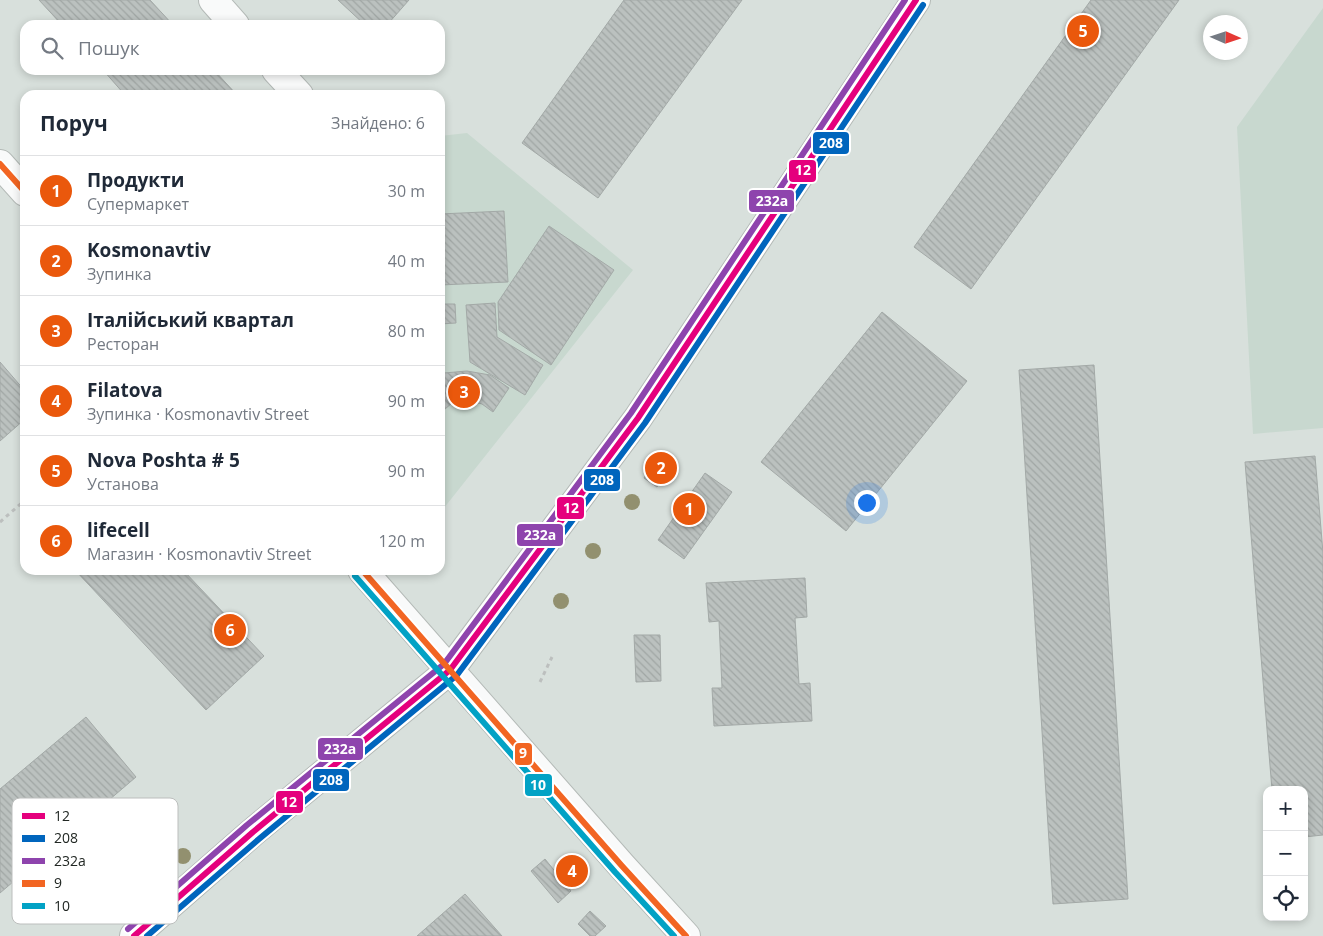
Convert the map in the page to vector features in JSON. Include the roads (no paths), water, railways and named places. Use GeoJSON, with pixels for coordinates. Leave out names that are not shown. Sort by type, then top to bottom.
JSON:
{"type":"FeatureCollection","features":[{"type":"Feature","properties":{"kind":"main road"},"geometry":{"type":"LineString","coordinates":[[213,0],[231,20]]}},
{"type":"Feature","properties":{"kind":"main road"},"geometry":{"type":"LineString","coordinates":[[178,898],[253,832],[450,670],[638,418],[916,0]]}},
{"type":"Feature","properties":{"kind":"main road"},"geometry":{"type":"LineString","coordinates":[[281,75],[294,90]]}},
{"type":"Feature","properties":{"kind":"main road"},"geometry":{"type":"LineString","coordinates":[[0,164],[20,186]]}},
{"type":"Feature","properties":{"kind":"main road"},"geometry":{"type":"LineString","coordinates":[[366,575],[603,845],[686,936]]}},
{"type":"Feature","properties":{"kind":"main road"},"geometry":{"type":"LineString","coordinates":[[134,936],[148,924]]}},
{"type":"Feature","properties":{"kind":"place","name":"Nova Poshta # 5"},"geometry":{"type":"Point","coordinates":[1083,31]}},
{"type":"Feature","properties":{"kind":"place","name":"Італійський квартал"},"geometry":{"type":"Point","coordinates":[464,392]}},
{"type":"Feature","properties":{"kind":"place","name":"Kosmonavtiv"},"geometry":{"type":"Point","coordinates":[661,468]}},
{"type":"Feature","properties":{"kind":"place","name":"Продукти"},"geometry":{"type":"Point","coordinates":[689,509]}},
{"type":"Feature","properties":{"kind":"place","name":"lifecell"},"geometry":{"type":"Point","coordinates":[230,630]}},
{"type":"Feature","properties":{"kind":"place","name":"Filatova"},"geometry":{"type":"Point","coordinates":[572,871]}}]}
